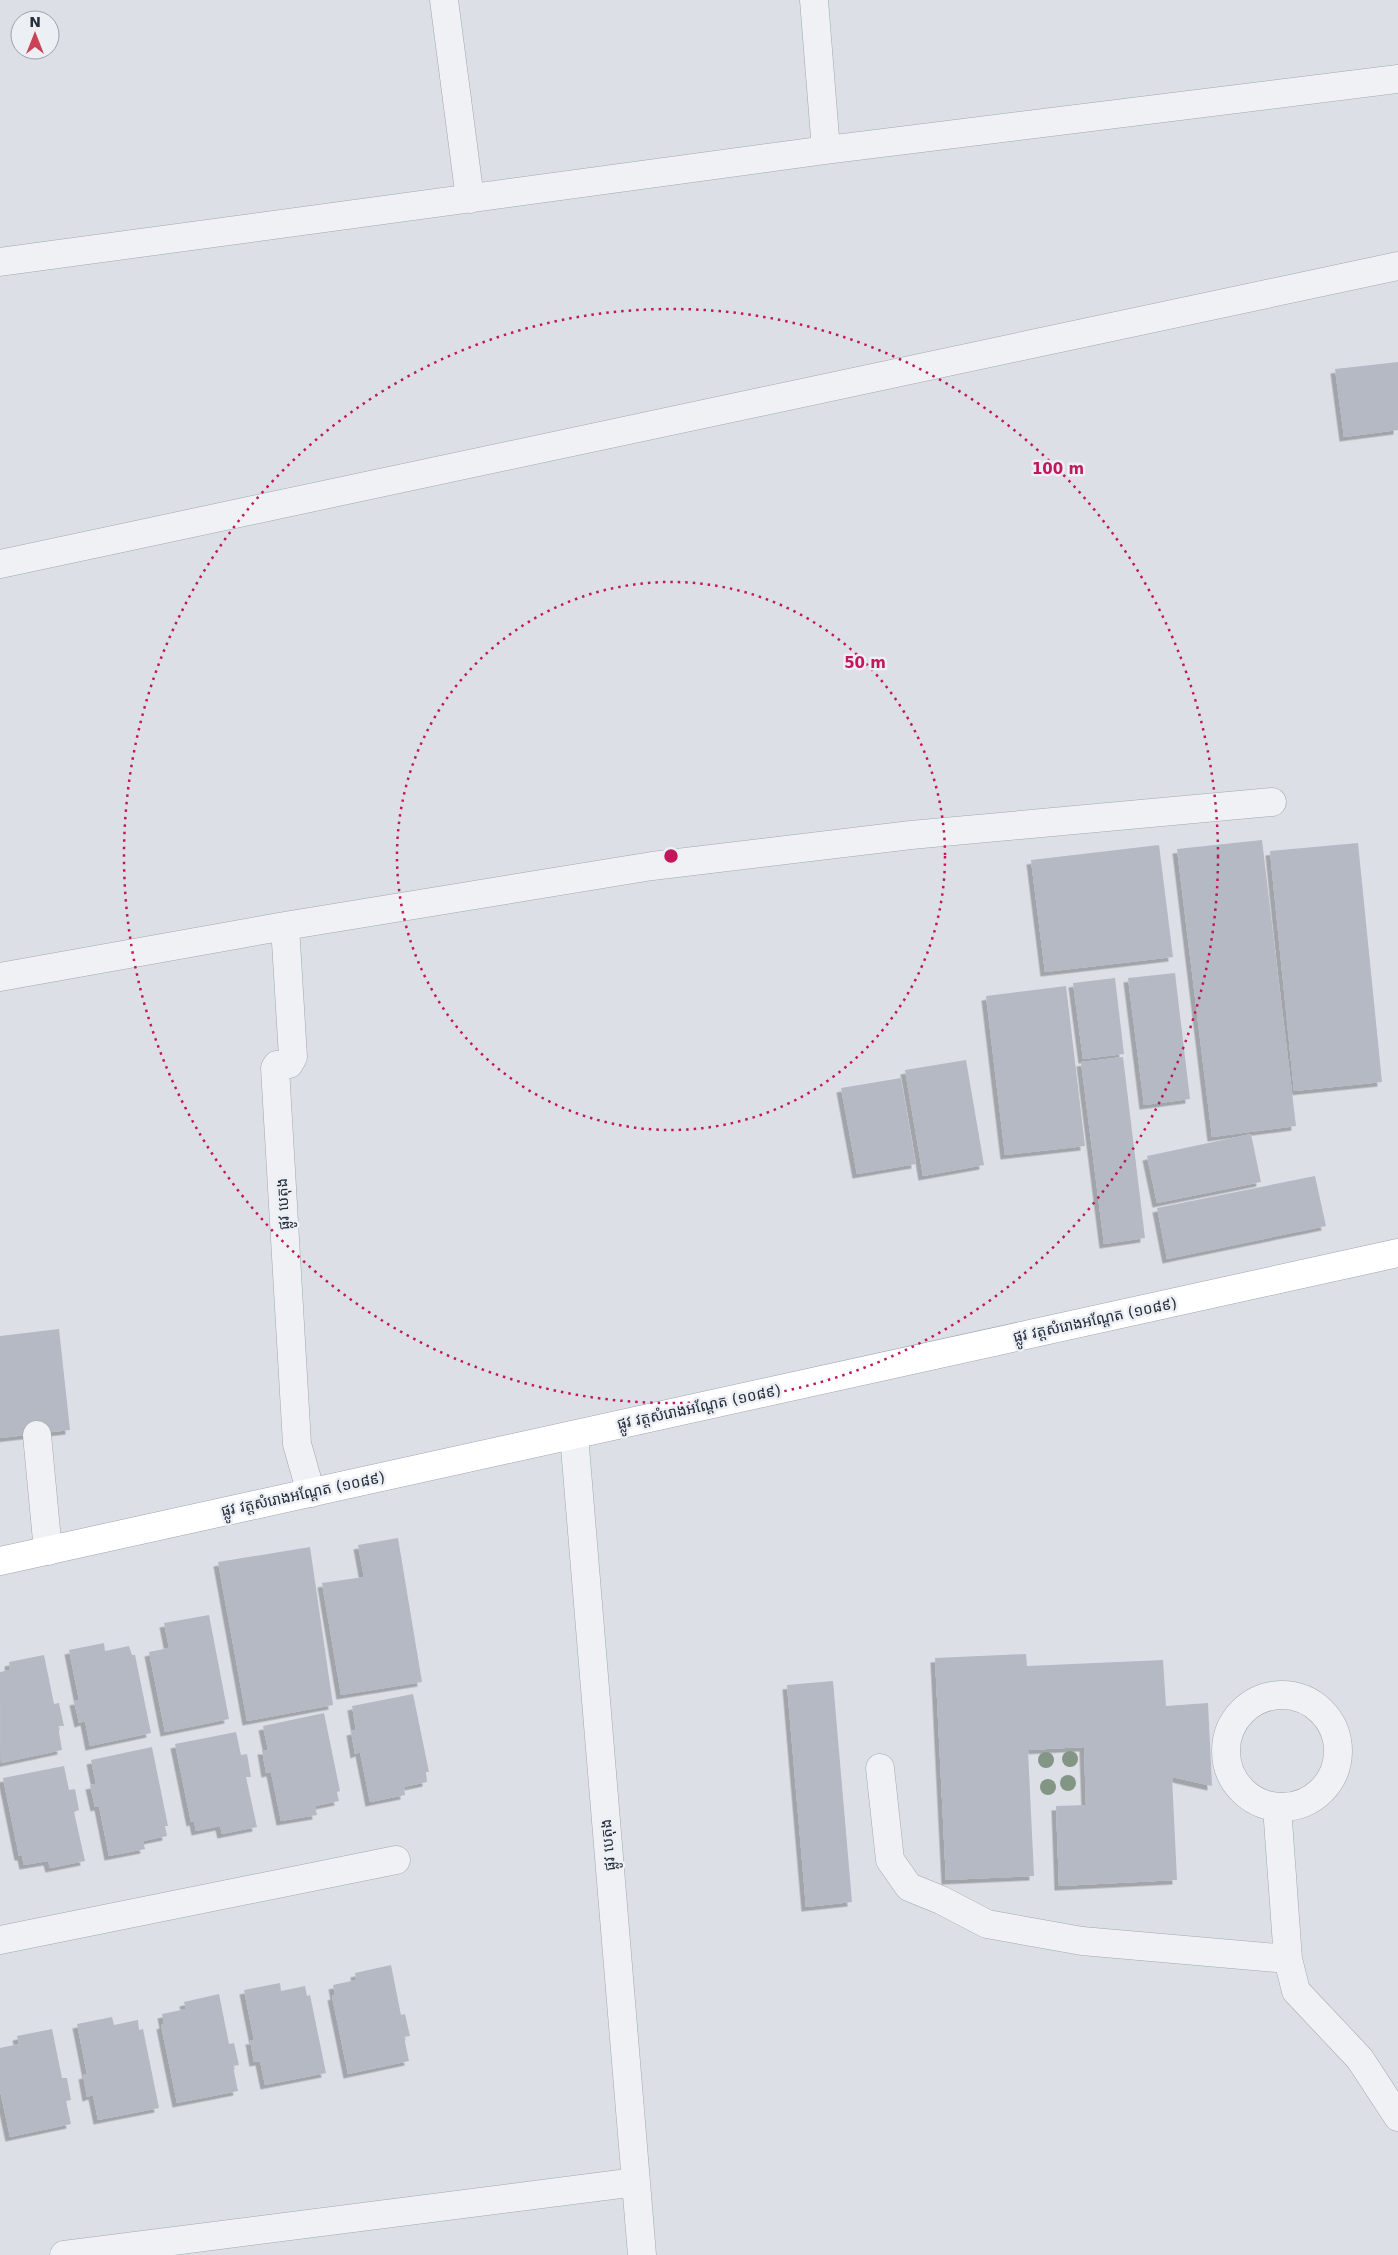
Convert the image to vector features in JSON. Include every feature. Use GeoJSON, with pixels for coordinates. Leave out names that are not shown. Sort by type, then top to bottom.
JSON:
{"type":"FeatureCollection","features":[{"type":"Feature","properties":{"kind":"main road","name":"ផ្លូវ វត្តសំរោងអណ្ដែត (១០៨៩)"},"geometry":{"type":"LineString","coordinates":[[0,1561],[1398,1254]]}},
{"type":"Feature","properties":{"kind":"street"},"geometry":{"type":"LineString","coordinates":[[444,0],[470,199]]}},
{"type":"Feature","properties":{"kind":"street"},"geometry":{"type":"LineString","coordinates":[[814,0],[826,150]]}},
{"type":"Feature","properties":{"kind":"street"},"geometry":{"type":"LineString","coordinates":[[0,262],[826,150],[1398,79]]}},
{"type":"Feature","properties":{"kind":"street"},"geometry":{"type":"LineString","coordinates":[[0,564],[1398,266]]}},
{"type":"Feature","properties":{"kind":"street"},"geometry":{"type":"LineString","coordinates":[[0,977],[286,926],[652,866],[911,836],[1272,802]]}},
{"type":"Feature","properties":{"kind":"street","name":"ផ្លូវ បេតុង"},"geometry":{"type":"LineString","coordinates":[[286,926],[293,1057],[289,1064],[277,1065],[275,1068],[297,1444],[310,1493]]}},
{"type":"Feature","properties":{"kind":"street"},"geometry":{"type":"LineString","coordinates":[[37,1435],[48,1551]]}},
{"type":"Feature","properties":{"kind":"street","name":"ផ្លូវ បេតុង"},"geometry":{"type":"LineString","coordinates":[[574,1435],[642,2255]]}},
{"type":"Feature","properties":{"kind":"street"},"geometry":{"type":"LineString","coordinates":[[1272,1695],[1292,1695],[1310,1702],[1325,1714],[1335,1730],[1339,1749],[1336,1767],[1327,1784],[1314,1798],[1296,1806],[1277,1807],[1259,1802],[1244,1793],[1238,1786],[1232,1778],[1226,1761],[1225,1743],[1230,1726],[1241,1711],[1255,1700],[1272,1695]]}},
{"type":"Feature","properties":{"kind":"street"},"geometry":{"type":"LineString","coordinates":[[880,1768],[890,1860],[909,1887],[941,1900],[987,1924],[1082,1940],[1288,1959]]}},
{"type":"Feature","properties":{"kind":"street"},"geometry":{"type":"LineString","coordinates":[[1277,1807],[1288,1959],[1296,1991],[1360,2058],[1398,2117]]}},
{"type":"Feature","properties":{"kind":"street"},"geometry":{"type":"LineString","coordinates":[[0,1940],[396,1860]]}},
{"type":"Feature","properties":{"kind":"street"},"geometry":{"type":"LineString","coordinates":[[64,2255],[636,2182]]}},
{"type":"Feature","properties":{"kind":"building"},"geometry":{"type":"Polygon","coordinates":[[[1398,362],[1398,430],[1344,437],[1335,369],[1398,362]]]}},
{"type":"Feature","properties":{"kind":"building"},"geometry":{"type":"Polygon","coordinates":[[[1262,840],[1296,1126],[1212,1137],[1177,849],[1262,840]]]}},
{"type":"Feature","properties":{"kind":"building"},"geometry":{"type":"Polygon","coordinates":[[[1358,843],[1382,1082],[1294,1091],[1270,851],[1358,843]]]}},
{"type":"Feature","properties":{"kind":"building"},"geometry":{"type":"Polygon","coordinates":[[[1159,845],[1173,957],[1045,972],[1031,860],[1159,845]]]}},
{"type":"Feature","properties":{"kind":"building"},"geometry":{"type":"Polygon","coordinates":[[[1175,973],[1190,1099],[1144,1105],[1128,978],[1175,973]]]}},
{"type":"Feature","properties":{"kind":"building"},"geometry":{"type":"Polygon","coordinates":[[[1115,978],[1124,1054],[1083,1059],[1073,983],[1115,978]]]}},
{"type":"Feature","properties":{"kind":"building"},"geometry":{"type":"Polygon","coordinates":[[[1066,986],[1085,1146],[1005,1155],[986,996],[1066,986]]]}},
{"type":"Feature","properties":{"kind":"building"},"geometry":{"type":"Polygon","coordinates":[[[1123,1057],[1145,1238],[1104,1244],[1081,1062],[1123,1057]]]}},
{"type":"Feature","properties":{"kind":"building"},"geometry":{"type":"Polygon","coordinates":[[[966,1060],[984,1165],[923,1176],[905,1070],[966,1060]]]}},
{"type":"Feature","properties":{"kind":"building"},"geometry":{"type":"Polygon","coordinates":[[[901,1078],[916,1164],[857,1174],[841,1088],[901,1078]]]}},
{"type":"Feature","properties":{"kind":"building"},"geometry":{"type":"Polygon","coordinates":[[[1251,1134],[1261,1182],[1157,1203],[1147,1156],[1251,1134]]]}},
{"type":"Feature","properties":{"kind":"building"},"geometry":{"type":"Polygon","coordinates":[[[1315,1176],[1326,1226],[1167,1259],[1157,1208],[1315,1176]]]}},
{"type":"Feature","properties":{"kind":"building"},"geometry":{"type":"Polygon","coordinates":[[[59,1329],[70,1430],[0,1438],[0,1336],[59,1329]]]}},
{"type":"Feature","properties":{"kind":"building"},"geometry":{"type":"Polygon","coordinates":[[[398,1538],[422,1682],[341,1695],[322,1583],[364,1577],[358,1545],[398,1538]]]}},
{"type":"Feature","properties":{"kind":"building"},"geometry":{"type":"Polygon","coordinates":[[[310,1547],[333,1705],[247,1721],[218,1562],[310,1547]]]}},
{"type":"Feature","properties":{"kind":"building"},"geometry":{"type":"Polygon","coordinates":[[[209,1615],[229,1719],[165,1732],[149,1652],[169,1648],[164,1623],[209,1615]]]}},
{"type":"Feature","properties":{"kind":"building"},"geometry":{"type":"Polygon","coordinates":[[[104,1643],[105,1651],[129,1646],[132,1655],[135,1655],[151,1733],[90,1746],[85,1721],[79,1723],[74,1701],[79,1700],[69,1650],[104,1643]]]}},
{"type":"Feature","properties":{"kind":"building"},"geometry":{"type":"Polygon","coordinates":[[[1026,1654],[1027,1666],[1163,1660],[1166,1706],[1208,1703],[1212,1786],[1172,1777],[1177,1880],[1059,1886],[1056,1806],[1086,1805],[1084,1747],[1028,1750],[1034,1876],[946,1880],[935,1658],[1026,1654]]]}},
{"type":"Feature","properties":{"kind":"building"},"geometry":{"type":"Polygon","coordinates":[[[44,1655],[54,1704],[59,1703],[64,1726],[58,1726],[62,1750],[1,1763],[0,1672],[10,1670],[9,1662],[44,1655]]]}},
{"type":"Feature","properties":{"kind":"building"},"geometry":{"type":"Polygon","coordinates":[[[833,1681],[852,1902],[806,1907],[787,1685],[833,1681]]]}},
{"type":"Feature","properties":{"kind":"building"},"geometry":{"type":"Polygon","coordinates":[[[413,1694],[429,1772],[426,1772],[427,1782],[404,1787],[405,1795],[370,1802],[360,1752],[355,1754],[351,1731],[356,1730],[352,1706],[413,1694]]]}},
{"type":"Feature","properties":{"kind":"building"},"geometry":{"type":"Polygon","coordinates":[[[324,1713],[340,1791],[337,1792],[339,1801],[315,1806],[317,1815],[281,1821],[271,1772],[266,1773],[262,1750],[268,1750],[263,1726],[324,1713]]]}},
{"type":"Feature","properties":{"kind":"building"},"geometry":{"type":"Polygon","coordinates":[[[236,1732],[241,1755],[247,1754],[251,1777],[246,1777],[257,1827],[222,1834],[220,1826],[196,1831],[194,1821],[191,1822],[175,1744],[236,1732]]]}},
{"type":"Feature","properties":{"kind":"building"},"geometry":{"type":"Polygon","coordinates":[[[152,1747],[168,1826],[165,1826],[167,1836],[143,1841],[145,1849],[109,1856],[99,1806],[95,1807],[90,1785],[96,1784],[91,1760],[152,1747]]]}},
{"type":"Feature","properties":{"kind":"building"},"geometry":{"type":"Polygon","coordinates":[[[64,1766],[69,1790],[75,1789],[79,1810],[74,1812],[85,1861],[50,1868],[48,1861],[24,1865],[22,1856],[19,1856],[3,1778],[64,1766]]]}},
{"type":"Feature","properties":{"kind":"building"},"geometry":{"type":"Polygon","coordinates":[[[391,1965],[401,2015],[405,2014],[410,2036],[404,2037],[409,2061],[348,2074],[332,1996],[335,1995],[333,1985],[356,1980],[355,1973],[391,1965]]]}},
{"type":"Feature","properties":{"kind":"building"},"geometry":{"type":"Polygon","coordinates":[[[280,1983],[281,1991],[305,1986],[307,1996],[310,1995],[326,2073],[265,2085],[260,2061],[254,2062],[250,2040],[254,2040],[244,1990],[280,1983]]]}},
{"type":"Feature","properties":{"kind":"building"},"geometry":{"type":"Polygon","coordinates":[[[219,1994],[229,2044],[234,2043],[239,2065],[233,2066],[238,2091],[177,2103],[161,2025],[164,2024],[162,2014],[186,2009],[184,2002],[219,1994]]]}},
{"type":"Feature","properties":{"kind":"building"},"geometry":{"type":"Polygon","coordinates":[[[112,2017],[114,2025],[138,2020],[139,2030],[143,2029],[159,2108],[98,2120],[93,2095],[87,2097],[83,2075],[87,2074],[77,2024],[112,2017]]]}},
{"type":"Feature","properties":{"kind":"building"},"geometry":{"type":"Polygon","coordinates":[[[52,2029],[62,2078],[67,2078],[71,2100],[66,2101],[71,2124],[10,2137],[0,2090],[0,2048],[19,2044],[17,2036],[52,2029]]]}}]}
